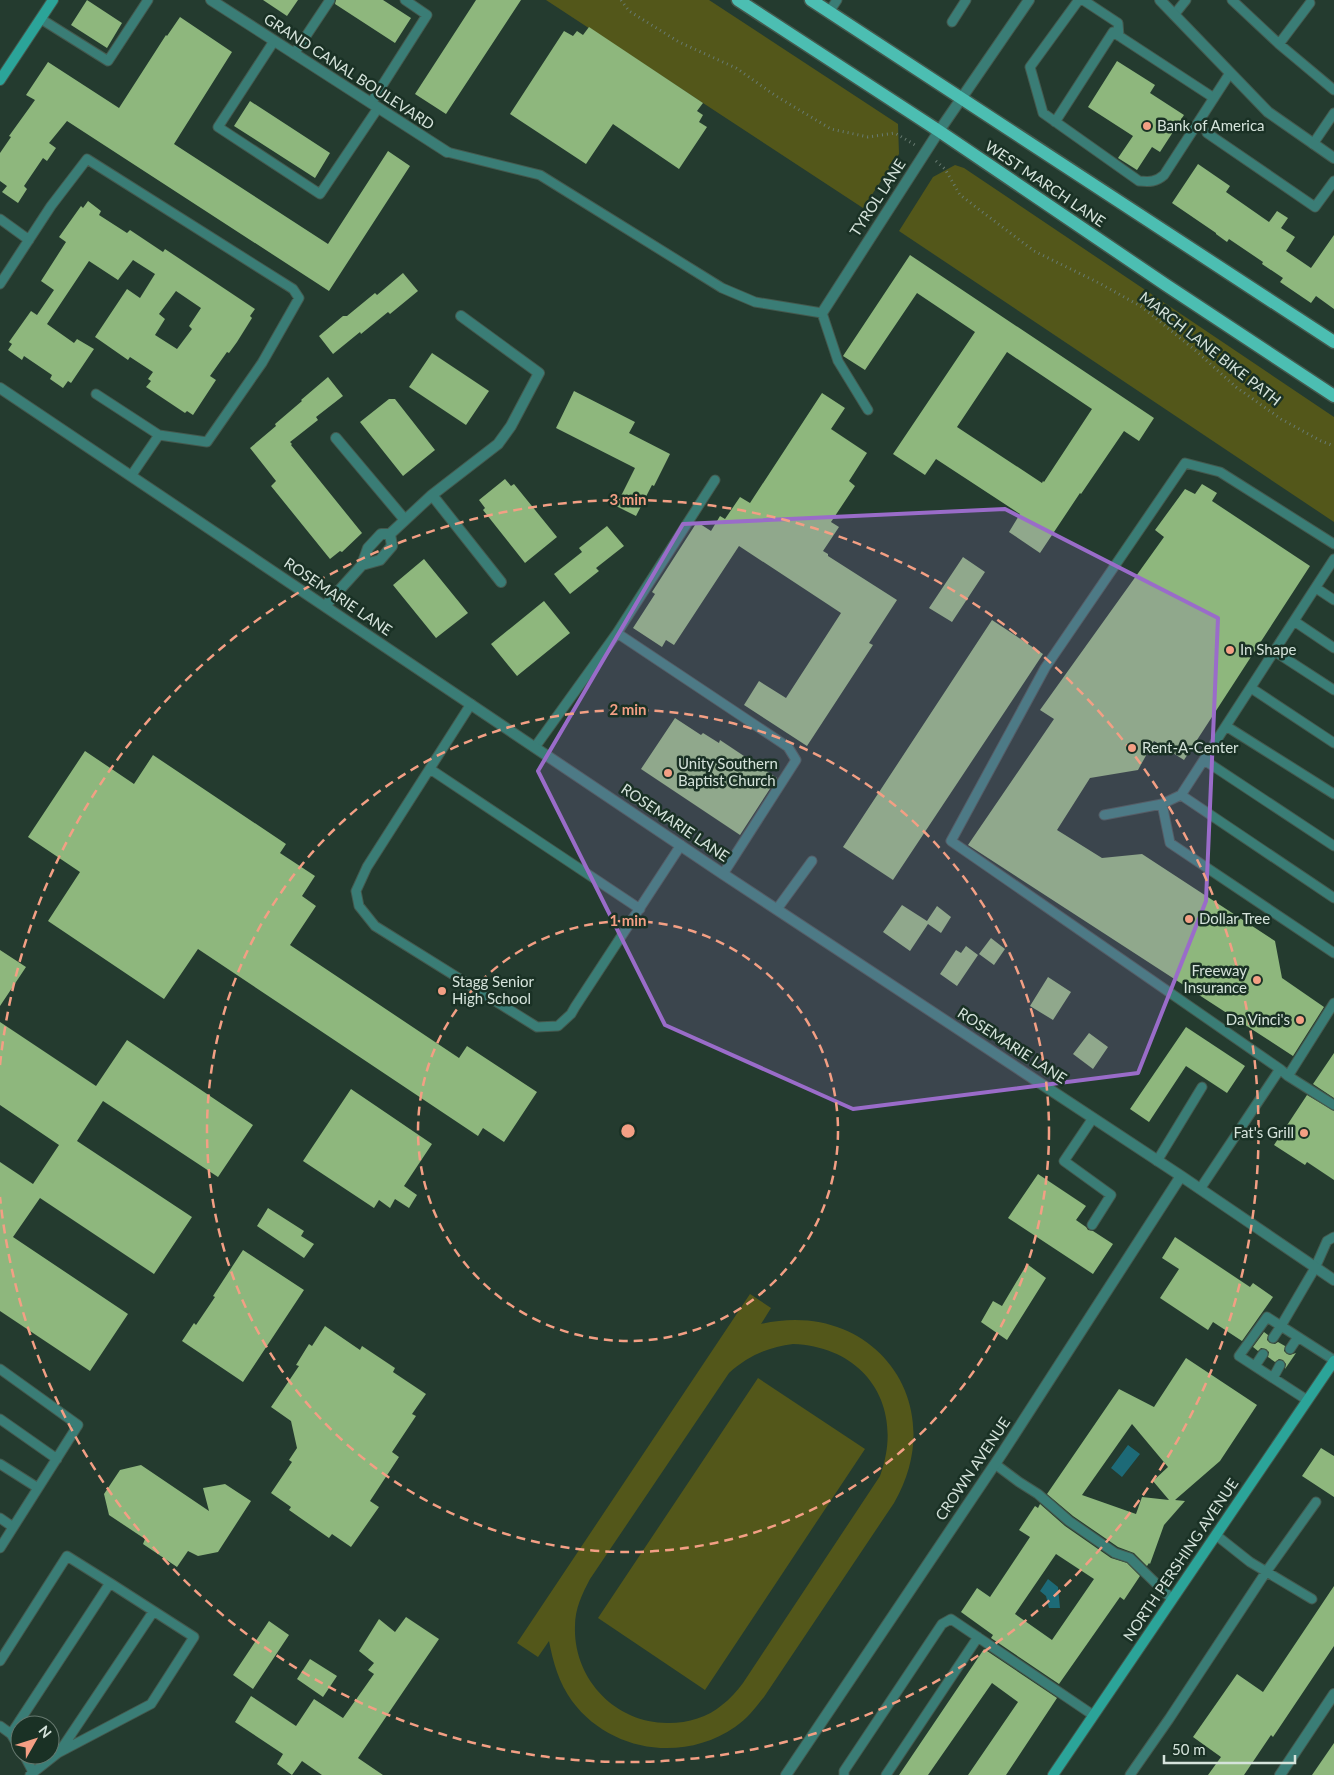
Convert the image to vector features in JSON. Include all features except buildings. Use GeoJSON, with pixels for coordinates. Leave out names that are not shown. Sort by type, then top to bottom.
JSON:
{"type":"FeatureCollection","features":[{"type":"Feature","properties":{"kind":"main road"},"geometry":{"type":"LineString","coordinates":[[0,80],[53,0]]}},
{"type":"Feature","properties":{"kind":"main road","name":"WEST MARCH LANE"},"geometry":{"type":"LineString","coordinates":[[738,0],[939,131],[1334,396]]}},
{"type":"Feature","properties":{"kind":"main road","name":"WEST MARCH LANE"},"geometry":{"type":"LineString","coordinates":[[811,0],[1334,342]]}},
{"type":"Feature","properties":{"kind":"main road","name":"NORTH PERSHING AVENUE"},"geometry":{"type":"LineString","coordinates":[[1056,1774],[1093,1715],[1334,1360]]}},
{"type":"Feature","properties":{"kind":"street","name":"GRAND CANAL BOULEVARD"},"geometry":{"type":"LineString","coordinates":[[211,0],[223,3],[274,41],[446,152]]}},
{"type":"Feature","properties":{"kind":"street","name":"TYROL LANE"},"geometry":{"type":"LineString","coordinates":[[822,313],[960,99],[1029,0]]}},
{"type":"Feature","properties":{"kind":"street"},"geometry":{"type":"LineString","coordinates":[[1160,0],[1268,112],[1334,158]]}},
{"type":"Feature","properties":{"kind":"street"},"geometry":{"type":"LineString","coordinates":[[325,606],[362,566],[368,548],[381,534],[390,534],[432,495],[498,444],[511,426],[539,373],[461,316]]}},
{"type":"Feature","properties":{"kind":"street","name":"ROSEMARIE LANE"},"geometry":{"type":"LineString","coordinates":[[0,388],[723,874],[1181,1176],[1334,1280]]}},
{"type":"Feature","properties":{"kind":"street"},"geometry":{"type":"LineString","coordinates":[[336,438],[405,520]]}},
{"type":"Feature","properties":{"kind":"street"},"geometry":{"type":"LineString","coordinates":[[432,495],[501,582]]}},
{"type":"Feature","properties":{"kind":"street"},"geometry":{"type":"LineString","coordinates":[[362,566],[380,560],[392,546],[390,534]]}},
{"type":"Feature","properties":{"kind":"street","name":"CROWN AVENUE"},"geometry":{"type":"LineString","coordinates":[[786,1775],[995,1464],[1181,1176]]}},
{"type":"Feature","properties":{"kind":"street"},"geometry":{"type":"LineString","coordinates":[[1280,1775],[1334,1694]]}},
{"type":"Feature","properties":{"kind":"lane"},"geometry":{"type":"LineString","coordinates":[[41,18],[108,60],[148,0]]}},
{"type":"Feature","properties":{"kind":"lane"},"geometry":{"type":"LineString","coordinates":[[294,54],[330,0]]}},
{"type":"Feature","properties":{"kind":"lane"},"geometry":{"type":"LineString","coordinates":[[274,41],[218,127],[320,194],[428,15],[405,0]]}},
{"type":"Feature","properties":{"kind":"lane"},"geometry":{"type":"LineString","coordinates":[[829,12],[837,0]]}},
{"type":"Feature","properties":{"kind":"lane"},"geometry":{"type":"LineString","coordinates":[[952,22],[966,0]]}},
{"type":"Feature","properties":{"kind":"lane"},"geometry":{"type":"LineString","coordinates":[[1119,36],[1118,23],[1082,0],[1078,1],[1030,67],[1044,113],[1139,181],[1152,182],[1159,180],[1230,73]]}},
{"type":"Feature","properties":{"kind":"lane"},"geometry":{"type":"LineString","coordinates":[[1174,15],[1186,0]]}},
{"type":"Feature","properties":{"kind":"lane"},"geometry":{"type":"LineString","coordinates":[[1232,0],[1279,44],[1334,90]]}},
{"type":"Feature","properties":{"kind":"lane"},"geometry":{"type":"LineString","coordinates":[[1279,44],[1310,2]]}},
{"type":"Feature","properties":{"kind":"lane"},"geometry":{"type":"LineString","coordinates":[[1055,122],[1113,32],[1214,98]]}},
{"type":"Feature","properties":{"kind":"lane"},"geometry":{"type":"LineString","coordinates":[[1313,144],[1334,113]]}},
{"type":"Feature","properties":{"kind":"lane"},"geometry":{"type":"LineString","coordinates":[[1207,133],[1315,207],[1334,181]]}},
{"type":"Feature","properties":{"kind":"lane"},"geometry":{"type":"LineString","coordinates":[[446,152],[540,175],[722,288],[755,302],[822,313],[838,361],[868,410]]}},
{"type":"Feature","properties":{"kind":"lane"},"geometry":{"type":"LineString","coordinates":[[0,284],[51,206],[86,159],[293,289],[299,298],[262,362],[207,442],[159,435],[96,394]]}},
{"type":"Feature","properties":{"kind":"lane"},"geometry":{"type":"LineString","coordinates":[[0,219],[29,240]]}},
{"type":"Feature","properties":{"kind":"lane"},"geometry":{"type":"LineString","coordinates":[[131,476],[159,435]]}},
{"type":"Feature","properties":{"kind":"lane"},"geometry":{"type":"LineString","coordinates":[[1334,544],[1220,472],[1185,463],[1045,668],[951,841],[1288,1076],[1334,1104]]}},
{"type":"Feature","properties":{"kind":"lane"},"geometry":{"type":"LineString","coordinates":[[535,747],[617,633],[716,480]]}},
{"type":"Feature","properties":{"kind":"lane"},"geometry":{"type":"LineString","coordinates":[[1104,815],[1162,804],[1181,795],[1334,559]]}},
{"type":"Feature","properties":{"kind":"lane"},"geometry":{"type":"LineString","coordinates":[[1316,588],[1334,600]]}},
{"type":"Feature","properties":{"kind":"lane"},"geometry":{"type":"LineString","coordinates":[[1294,621],[1334,648]]}},
{"type":"Feature","properties":{"kind":"lane"},"geometry":{"type":"LineString","coordinates":[[617,633],[788,747],[796,760],[723,874]]}},
{"type":"Feature","properties":{"kind":"lane"},"geometry":{"type":"LineString","coordinates":[[1274,651],[1334,690]]}},
{"type":"Feature","properties":{"kind":"lane"},"geometry":{"type":"LineString","coordinates":[[1250,688],[1334,743]]}},
{"type":"Feature","properties":{"kind":"lane"},"geometry":{"type":"LineString","coordinates":[[471,704],[367,867],[356,891],[359,906],[375,926],[537,1027],[558,1026],[570,1014],[681,845]]}},
{"type":"Feature","properties":{"kind":"lane"},"geometry":{"type":"LineString","coordinates":[[1226,726],[1334,794]]}},
{"type":"Feature","properties":{"kind":"lane"},"geometry":{"type":"LineString","coordinates":[[1204,760],[1334,846]]}},
{"type":"Feature","properties":{"kind":"lane"},"geometry":{"type":"LineString","coordinates":[[430,769],[640,909]]}},
{"type":"Feature","properties":{"kind":"lane"},"geometry":{"type":"LineString","coordinates":[[1181,795],[1334,898]]}},
{"type":"Feature","properties":{"kind":"lane"},"geometry":{"type":"LineString","coordinates":[[1162,804],[1170,843],[1334,953]]}},
{"type":"Feature","properties":{"kind":"lane"},"geometry":{"type":"LineString","coordinates":[[777,909],[812,861]]}},
{"type":"Feature","properties":{"kind":"lane"},"geometry":{"type":"LineString","coordinates":[[1288,1076],[1334,1003]]}},
{"type":"Feature","properties":{"kind":"lane"},"geometry":{"type":"LineString","coordinates":[[1200,1189],[1280,1069]]}},
{"type":"Feature","properties":{"kind":"lane"},"geometry":{"type":"LineString","coordinates":[[1157,1161],[1202,1087]]}},
{"type":"Feature","properties":{"kind":"lane"},"geometry":{"type":"LineString","coordinates":[[1092,1118],[1064,1161],[1111,1195],[1092,1225]]}},
{"type":"Feature","properties":{"kind":"lane"},"geometry":{"type":"LineString","coordinates":[[1273,1338],[1315,1268],[1327,1241],[1334,1238]]}},
{"type":"Feature","properties":{"kind":"lane"},"geometry":{"type":"LineString","coordinates":[[1307,1400],[1239,1356],[1267,1317],[1334,1360]]}},
{"type":"Feature","properties":{"kind":"lane"},"geometry":{"type":"LineString","coordinates":[[1290,1349],[1298,1337]]}},
{"type":"Feature","properties":{"kind":"lane"},"geometry":{"type":"LineString","coordinates":[[1255,1366],[1263,1354]]}},
{"type":"Feature","properties":{"kind":"lane"},"geometry":{"type":"LineString","coordinates":[[1272,1378],[1280,1365]]}},
{"type":"Feature","properties":{"kind":"lane"},"geometry":{"type":"LineString","coordinates":[[0,1369],[78,1425],[0,1548]]}},
{"type":"Feature","properties":{"kind":"lane"},"geometry":{"type":"LineString","coordinates":[[0,1419],[57,1458]]}},
{"type":"Feature","properties":{"kind":"lane"},"geometry":{"type":"LineString","coordinates":[[0,1464],[38,1488]]}},
{"type":"Feature","properties":{"kind":"lane"},"geometry":{"type":"LineString","coordinates":[[995,1464],[1038,1494],[1069,1521],[1115,1553],[1130,1558],[1172,1599]]}},
{"type":"Feature","properties":{"kind":"lane"},"geometry":{"type":"LineString","coordinates":[[1130,1775],[1266,1572],[1316,1502]]}},
{"type":"Feature","properties":{"kind":"lane"},"geometry":{"type":"LineString","coordinates":[[0,1518],[14,1527]]}},
{"type":"Feature","properties":{"kind":"lane"},"geometry":{"type":"LineString","coordinates":[[1216,1534],[1250,1562],[1312,1599]]}},
{"type":"Feature","properties":{"kind":"lane"},"geometry":{"type":"LineString","coordinates":[[0,1661],[68,1556],[194,1638],[151,1704],[60,1752]]}},
{"type":"Feature","properties":{"kind":"lane"},"geometry":{"type":"LineString","coordinates":[[23,1715],[110,1583]]}},
{"type":"Feature","properties":{"kind":"lane"},"geometry":{"type":"LineString","coordinates":[[60,1750],[153,1612]]}},
{"type":"Feature","properties":{"kind":"lane"},"geometry":{"type":"LineString","coordinates":[[844,1775],[844,1771],[942,1624],[951,1619],[1093,1715]]}},
{"type":"Feature","properties":{"kind":"lane"},"geometry":{"type":"LineString","coordinates":[[886,1775],[978,1637]]}},
{"type":"Feature","properties":{"kind":"lane"},"geometry":{"type":"LineString","coordinates":[[31,1773],[42,1765]]}},
{"type":"Feature","properties":{"kind":"path","name":"MARCH LANE BIKE PATH"},"geometry":{"type":"LineString","coordinates":[[621,0],[629,11],[679,42],[736,68],[776,96],[831,129],[868,137],[895,133],[926,151],[945,169],[960,195],[1034,251],[1142,306],[1236,387],[1281,419],[1320,441],[1334,446]]}},
{"type":"Feature","properties":{"kind":"highlighted area"},"geometry":{"type":"Polygon","coordinates":[[[1005,509],[1218,618],[1206,901],[1138,1073],[853,1109],[665,1025],[538,771],[683,524],[1005,509]]]}},
{"type":"Feature","properties":{"kind":"green space"},"geometry":{"type":"Polygon","coordinates":[[[546,0],[709,0],[898,124],[899,154],[863,208],[546,0]]]}},
{"type":"Feature","properties":{"kind":"green space"},"geometry":{"type":"Polygon","coordinates":[[[955,165],[964,168],[1334,417],[1334,522],[899,231],[933,177],[955,165]]]}},
{"type":"Feature","properties":{"kind":"green space"},"geometry":{"type":"Polygon","coordinates":[[[750,1294],[771,1308],[761,1324],[801,1320],[837,1327],[868,1343],[891,1366],[907,1396],[913,1429],[910,1466],[894,1503],[764,1697],[751,1713],[735,1727],[715,1738],[693,1745],[671,1748],[648,1747],[627,1741],[606,1732],[588,1718],[572,1701],[563,1687],[557,1672],[549,1641],[538,1657],[517,1643],[750,1294]],[[793,1344],[775,1347],[751,1357],[729,1373],[590,1579],[576,1614],[576,1645],[581,1664],[590,1680],[601,1695],[615,1707],[632,1716],[650,1721],[683,1722],[710,1713],[731,1698],[743,1683],[880,1476],[886,1451],[887,1427],[883,1405],[874,1386],[860,1369],[841,1356],[819,1348],[793,1344]]]}},
{"type":"Feature","properties":{"kind":"green space"},"geometry":{"type":"Polygon","coordinates":[[[758,1378],[865,1449],[705,1690],[598,1618],[758,1378]]]}},
{"type":"Feature","properties":{"kind":"water"},"geometry":{"type":"Polygon","coordinates":[[[1128,1445],[1140,1454],[1122,1477],[1111,1468],[1128,1445]]]}},
{"type":"Feature","properties":{"kind":"water"},"geometry":{"type":"Polygon","coordinates":[[[1048,1579],[1058,1587],[1060,1608],[1049,1608],[1046,1596],[1040,1591],[1048,1579]]]}},
{"type":"Feature","properties":{"kind":"place","name":"Bank of America"},"geometry":{"type":"Point","coordinates":[1147,126]}},
{"type":"Feature","properties":{"kind":"place","name":"In Shape"},"geometry":{"type":"Point","coordinates":[1230,650]}},
{"type":"Feature","properties":{"kind":"place","name":"Rent-A-Center"},"geometry":{"type":"Point","coordinates":[1132,748]}},
{"type":"Feature","properties":{"kind":"place","name":"Unity Southern Baptist Church"},"geometry":{"type":"Point","coordinates":[668,773]}},
{"type":"Feature","properties":{"kind":"place","name":"Dollar Tree"},"geometry":{"type":"Point","coordinates":[1189,919]}},
{"type":"Feature","properties":{"kind":"place","name":"Freeway Insurance"},"geometry":{"type":"Point","coordinates":[1257,980]}},
{"type":"Feature","properties":{"kind":"place","name":"Stagg Senior High School"},"geometry":{"type":"Point","coordinates":[442,991]}},
{"type":"Feature","properties":{"kind":"place","name":"Da Vinci's"},"geometry":{"type":"Point","coordinates":[1300,1020]}},
{"type":"Feature","properties":{"kind":"place","name":"Fat's Grill"},"geometry":{"type":"Point","coordinates":[1304,1133]}}]}
